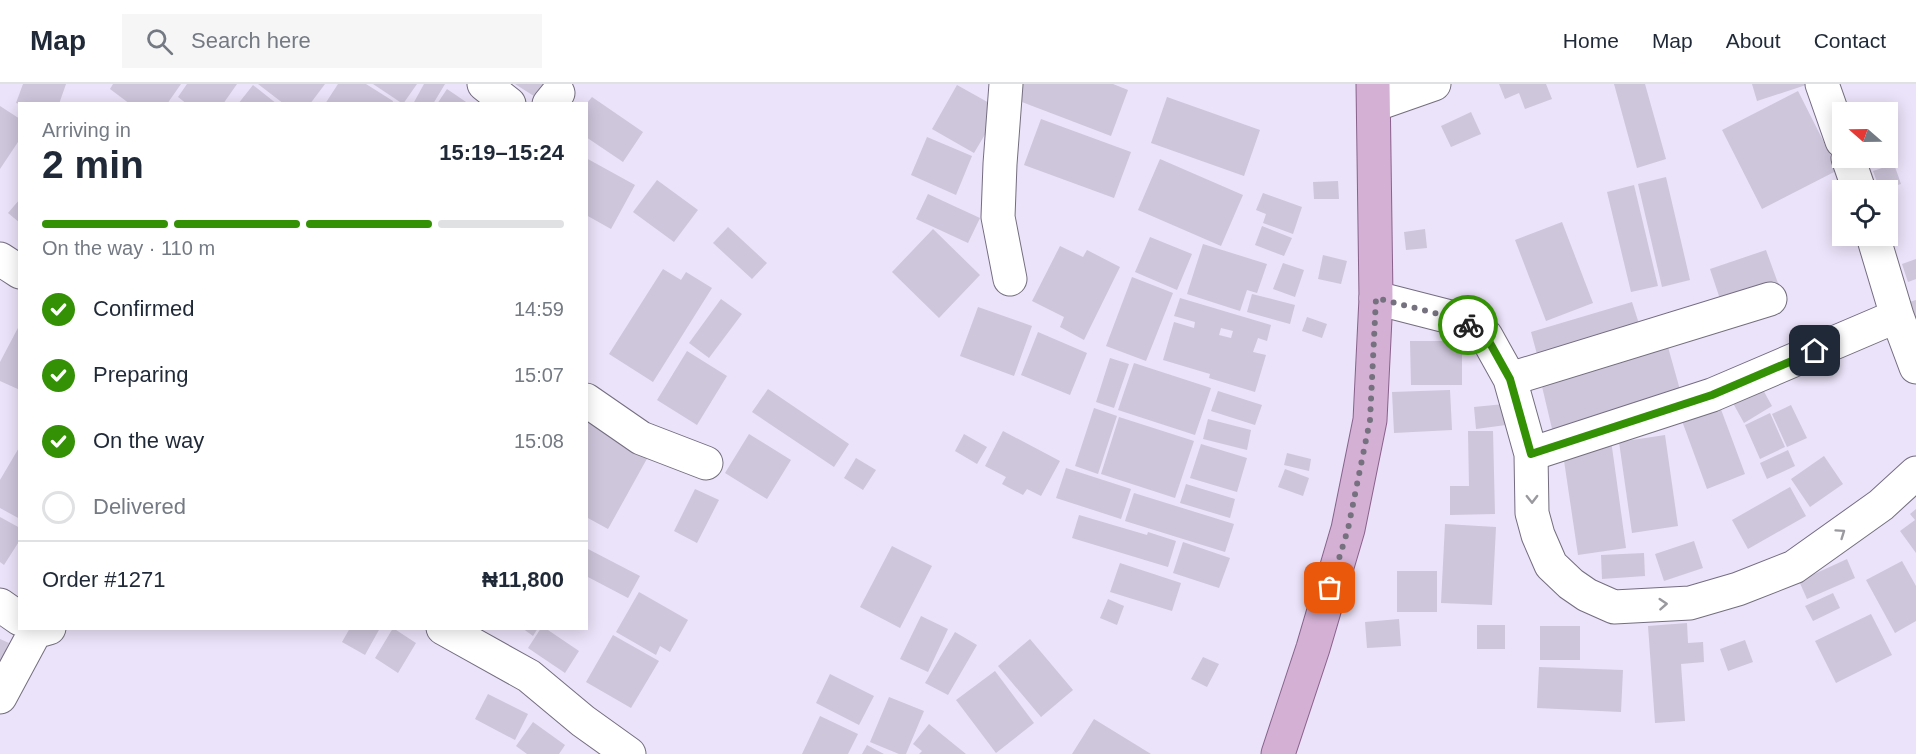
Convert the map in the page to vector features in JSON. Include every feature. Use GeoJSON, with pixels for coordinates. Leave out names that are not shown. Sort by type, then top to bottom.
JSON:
{"type":"FeatureCollection","features":[{"type":"Feature","properties":{"kind":"main road"},"geometry":{"type":"LineString","coordinates":[[1278,754],[1348,529],[1370,420],[1376,298],[1373,94]]}},
{"type":"Feature","properties":{"kind":"street"},"geometry":{"type":"LineString","coordinates":[[483,84],[506,102]]}},
{"type":"Feature","properties":{"kind":"street"},"geometry":{"type":"LineString","coordinates":[[1006,84],[998,217],[1010,279]]}},
{"type":"Feature","properties":{"kind":"street"},"geometry":{"type":"LineString","coordinates":[[1373,94],[1434,84]]}},
{"type":"Feature","properties":{"kind":"street"},"geometry":{"type":"LineString","coordinates":[[1822,84],[1832,112]]}},
{"type":"Feature","properties":{"kind":"street"},"geometry":{"type":"LineString","coordinates":[[1876,246],[1897,316],[1916,367]]}},
{"type":"Feature","properties":{"kind":"street"},"geometry":{"type":"LineString","coordinates":[[0,259],[18,271]]}},
{"type":"Feature","properties":{"kind":"street"},"geometry":{"type":"LineString","coordinates":[[1376,298],[1458,319],[1486,336],[1510,379],[1531,454],[1532,513],[1538,536],[1551,565],[1587,595],[1614,607],[1690,603],[1738,589],[1794,567],[1881,505],[1916,473]]}},
{"type":"Feature","properties":{"kind":"street"},"geometry":{"type":"LineString","coordinates":[[1510,379],[1770,299]]}},
{"type":"Feature","properties":{"kind":"street"},"geometry":{"type":"LineString","coordinates":[[1531,454],[1712,395],[1897,316]]}},
{"type":"Feature","properties":{"kind":"street"},"geometry":{"type":"LineString","coordinates":[[588,401],[642,438],[706,463]]}},
{"type":"Feature","properties":{"kind":"street"},"geometry":{"type":"LineString","coordinates":[[0,605],[18,617]]}},
{"type":"Feature","properties":{"kind":"street"},"geometry":{"type":"LineString","coordinates":[[0,697],[33,630]]}},
{"type":"Feature","properties":{"kind":"street"},"geometry":{"type":"LineString","coordinates":[[447,630],[529,676],[629,754]]}},
{"type":"Feature","properties":{"kind":"building"},"geometry":{"type":"Polygon","coordinates":[[[23,84],[66,84],[60,102],[16,103],[23,84]]]}},
{"type":"Feature","properties":{"kind":"building"},"geometry":{"type":"Polygon","coordinates":[[[113,84],[181,84],[168,102],[127,102],[110,89],[113,84]]]}},
{"type":"Feature","properties":{"kind":"building"},"geometry":{"type":"Polygon","coordinates":[[[187,84],[237,84],[224,102],[184,102],[178,97],[187,84]]]}},
{"type":"Feature","properties":{"kind":"building"},"geometry":{"type":"Polygon","coordinates":[[[258,84],[325,84],[312,102],[281,102],[258,84]]]}},
{"type":"Feature","properties":{"kind":"building"},"geometry":{"type":"Polygon","coordinates":[[[338,84],[366,84],[393,101],[393,102],[326,102],[338,84]]]}},
{"type":"Feature","properties":{"kind":"building"},"geometry":{"type":"Polygon","coordinates":[[[373,84],[417,84],[404,102],[400,102],[373,84]]]}},
{"type":"Feature","properties":{"kind":"building"},"geometry":{"type":"Polygon","coordinates":[[[424,84],[445,84],[434,102],[414,102],[424,84]]]}},
{"type":"Feature","properties":{"kind":"building"},"geometry":{"type":"Polygon","coordinates":[[[515,84],[547,84],[537,98],[515,84]]]}},
{"type":"Feature","properties":{"kind":"building"},"geometry":{"type":"Polygon","coordinates":[[[1020,84],[1113,84],[1128,90],[1111,136],[1014,99],[1020,84]]]}},
{"type":"Feature","properties":{"kind":"building"},"geometry":{"type":"Polygon","coordinates":[[[1499,84],[1546,84],[1552,99],[1525,109],[1519,93],[1505,99],[1499,84]]]}},
{"type":"Feature","properties":{"kind":"building"},"geometry":{"type":"Polygon","coordinates":[[[1614,84],[1645,84],[1666,159],[1637,168],[1614,84]]]}},
{"type":"Feature","properties":{"kind":"building"},"geometry":{"type":"Polygon","coordinates":[[[1752,84],[1809,84],[1757,101],[1752,84]]]}},
{"type":"Feature","properties":{"kind":"building"},"geometry":{"type":"Polygon","coordinates":[[[253,85],[274,102],[240,102],[253,85]]]}},
{"type":"Feature","properties":{"kind":"building"},"geometry":{"type":"Polygon","coordinates":[[[957,85],[1000,109],[974,153],[932,129],[957,85]]]}},
{"type":"Feature","properties":{"kind":"building"},"geometry":{"type":"Polygon","coordinates":[[[447,89],[466,102],[438,102],[447,89]]]}},
{"type":"Feature","properties":{"kind":"building"},"geometry":{"type":"Polygon","coordinates":[[[1798,91],[1832,158],[1832,168],[1838,170],[1762,209],[1722,130],[1798,91]]]}},
{"type":"Feature","properties":{"kind":"building"},"geometry":{"type":"Polygon","coordinates":[[[592,97],[643,132],[623,162],[588,138],[588,102],[592,97]]]}},
{"type":"Feature","properties":{"kind":"building"},"geometry":{"type":"Polygon","coordinates":[[[1167,97],[1260,130],[1244,176],[1151,143],[1167,97]]]}},
{"type":"Feature","properties":{"kind":"building"},"geometry":{"type":"Polygon","coordinates":[[[0,106],[18,118],[18,142],[0,169],[0,106]]]}},
{"type":"Feature","properties":{"kind":"building"},"geometry":{"type":"Polygon","coordinates":[[[1471,112],[1481,134],[1451,147],[1441,126],[1471,112]]]}},
{"type":"Feature","properties":{"kind":"building"},"geometry":{"type":"Polygon","coordinates":[[[1041,119],[1131,152],[1114,198],[1024,165],[1041,119]]]}},
{"type":"Feature","properties":{"kind":"building"},"geometry":{"type":"Polygon","coordinates":[[[927,137],[972,156],[956,195],[911,175],[927,137]]]}},
{"type":"Feature","properties":{"kind":"building"},"geometry":{"type":"Polygon","coordinates":[[[588,159],[635,185],[611,229],[588,216],[588,159]]]}},
{"type":"Feature","properties":{"kind":"building"},"geometry":{"type":"Polygon","coordinates":[[[1160,159],[1243,195],[1221,246],[1138,210],[1160,159]]]}},
{"type":"Feature","properties":{"kind":"building"},"geometry":{"type":"Polygon","coordinates":[[[1895,168],[1901,184],[1898,185],[1898,180],[1876,180],[1873,171],[1895,168]]]}},
{"type":"Feature","properties":{"kind":"building"},"geometry":{"type":"Polygon","coordinates":[[[1666,177],[1690,280],[1662,287],[1638,184],[1666,177]]]}},
{"type":"Feature","properties":{"kind":"building"},"geometry":{"type":"Polygon","coordinates":[[[657,180],[698,210],[674,242],[633,212],[657,180]]]}},
{"type":"Feature","properties":{"kind":"building"},"geometry":{"type":"Polygon","coordinates":[[[1338,181],[1339,199],[1314,199],[1313,182],[1338,181]]]}},
{"type":"Feature","properties":{"kind":"building"},"geometry":{"type":"Polygon","coordinates":[[[1634,185],[1658,286],[1631,292],[1607,192],[1634,185]]]}},
{"type":"Feature","properties":{"kind":"building"},"geometry":{"type":"Polygon","coordinates":[[[1263,193],[1302,207],[1293,234],[1263,223],[1266,214],[1256,210],[1263,193]]]}},
{"type":"Feature","properties":{"kind":"building"},"geometry":{"type":"Polygon","coordinates":[[[928,194],[980,218],[968,243],[916,219],[928,194]]]}},
{"type":"Feature","properties":{"kind":"building"},"geometry":{"type":"Polygon","coordinates":[[[18,201],[18,221],[8,213],[18,201]]]}},
{"type":"Feature","properties":{"kind":"building"},"geometry":{"type":"Polygon","coordinates":[[[1562,222],[1593,303],[1546,321],[1515,240],[1562,222]]]}},
{"type":"Feature","properties":{"kind":"building"},"geometry":{"type":"Polygon","coordinates":[[[1262,226],[1292,238],[1284,256],[1255,245],[1262,226]]]}},
{"type":"Feature","properties":{"kind":"building"},"geometry":{"type":"Polygon","coordinates":[[[728,227],[767,263],[752,279],[713,243],[728,227]]]}},
{"type":"Feature","properties":{"kind":"building"},"geometry":{"type":"Polygon","coordinates":[[[933,229],[980,275],[939,318],[892,272],[933,229]]]}},
{"type":"Feature","properties":{"kind":"building"},"geometry":{"type":"Polygon","coordinates":[[[1425,229],[1427,248],[1406,250],[1404,232],[1425,229]]]}},
{"type":"Feature","properties":{"kind":"building"},"geometry":{"type":"Polygon","coordinates":[[[1150,237],[1192,254],[1177,290],[1135,272],[1150,237]]]}},
{"type":"Feature","properties":{"kind":"building"},"geometry":{"type":"Polygon","coordinates":[[[1203,244],[1267,264],[1257,293],[1247,290],[1240,311],[1187,294],[1203,244]]]}},
{"type":"Feature","properties":{"kind":"building"},"geometry":{"type":"Polygon","coordinates":[[[1060,246],[1083,257],[1087,250],[1120,267],[1084,340],[1060,327],[1064,317],[1032,301],[1060,246]]]}},
{"type":"Feature","properties":{"kind":"building"},"geometry":{"type":"Polygon","coordinates":[[[1766,250],[1779,286],[1722,305],[1710,269],[1766,250]]]}},
{"type":"Feature","properties":{"kind":"building"},"geometry":{"type":"Polygon","coordinates":[[[1323,255],[1347,261],[1341,284],[1318,279],[1323,255]]]}},
{"type":"Feature","properties":{"kind":"building"},"geometry":{"type":"Polygon","coordinates":[[[1916,259],[1916,279],[1908,282],[1902,264],[1916,259]]]}},
{"type":"Feature","properties":{"kind":"building"},"geometry":{"type":"Polygon","coordinates":[[[1283,263],[1304,270],[1295,297],[1273,289],[1283,263]]]}},
{"type":"Feature","properties":{"kind":"building"},"geometry":{"type":"Polygon","coordinates":[[[663,269],[681,280],[686,272],[712,288],[653,382],[609,354],[663,269]]]}},
{"type":"Feature","properties":{"kind":"building"},"geometry":{"type":"Polygon","coordinates":[[[1132,277],[1173,293],[1146,361],[1106,346],[1132,277]]]}},
{"type":"Feature","properties":{"kind":"building"},"geometry":{"type":"Polygon","coordinates":[[[1252,294],[1295,305],[1290,324],[1247,312],[1252,294]]]}},
{"type":"Feature","properties":{"kind":"building"},"geometry":{"type":"Polygon","coordinates":[[[1180,298],[1271,325],[1267,341],[1258,338],[1253,352],[1266,355],[1255,392],[1209,378],[1210,374],[1163,360],[1174,322],[1194,328],[1195,322],[1174,316],[1180,298]],[[1221,328],[1219,335],[1231,338],[1233,331],[1221,328]]]}},
{"type":"Feature","properties":{"kind":"building"},"geometry":{"type":"Polygon","coordinates":[[[721,299],[742,314],[709,358],[689,343],[721,299]]]}},
{"type":"Feature","properties":{"kind":"building"},"geometry":{"type":"Polygon","coordinates":[[[1916,300],[1916,326],[1909,302],[1916,300]]]}},
{"type":"Feature","properties":{"kind":"building"},"geometry":{"type":"Polygon","coordinates":[[[1632,302],[1640,327],[1538,358],[1531,332],[1632,302]]]}},
{"type":"Feature","properties":{"kind":"building"},"geometry":{"type":"Polygon","coordinates":[[[978,307],[1032,326],[1014,376],[960,356],[978,307]]]}},
{"type":"Feature","properties":{"kind":"building"},"geometry":{"type":"Polygon","coordinates":[[[1307,317],[1327,324],[1322,338],[1302,331],[1307,317]]]}},
{"type":"Feature","properties":{"kind":"building"},"geometry":{"type":"Polygon","coordinates":[[[18,328],[18,389],[0,381],[0,362],[18,328]]]}},
{"type":"Feature","properties":{"kind":"building"},"geometry":{"type":"Polygon","coordinates":[[[1038,332],[1087,353],[1070,395],[1021,375],[1038,332]]]}},
{"type":"Feature","properties":{"kind":"building"},"geometry":{"type":"Polygon","coordinates":[[[1410,341],[1462,341],[1462,385],[1411,385],[1410,341]]]}},
{"type":"Feature","properties":{"kind":"building"},"geometry":{"type":"Polygon","coordinates":[[[1668,347],[1682,397],[1553,433],[1540,378],[1668,347]]]}},
{"type":"Feature","properties":{"kind":"building"},"geometry":{"type":"Polygon","coordinates":[[[687,351],[727,376],[697,425],[657,400],[687,351]]]}},
{"type":"Feature","properties":{"kind":"building"},"geometry":{"type":"Polygon","coordinates":[[[1110,358],[1129,364],[1114,408],[1096,402],[1110,358]]]}},
{"type":"Feature","properties":{"kind":"building"},"geometry":{"type":"Polygon","coordinates":[[[1134,363],[1211,388],[1195,435],[1118,410],[1134,363]]]}},
{"type":"Feature","properties":{"kind":"building"},"geometry":{"type":"Polygon","coordinates":[[[1757,379],[1772,406],[1744,423],[1729,396],[1757,379]]]}},
{"type":"Feature","properties":{"kind":"building"},"geometry":{"type":"Polygon","coordinates":[[[768,389],[849,444],[834,467],[752,412],[768,389]]]}},
{"type":"Feature","properties":{"kind":"building"},"geometry":{"type":"Polygon","coordinates":[[[1450,390],[1452,430],[1394,433],[1392,392],[1450,390]]]}},
{"type":"Feature","properties":{"kind":"building"},"geometry":{"type":"Polygon","coordinates":[[[1218,391],[1262,405],[1255,425],[1211,411],[1218,391]]]}},
{"type":"Feature","properties":{"kind":"building"},"geometry":{"type":"Polygon","coordinates":[[[1716,396],[1745,474],[1707,489],[1678,410],[1716,396]]]}},
{"type":"Feature","properties":{"kind":"building"},"geometry":{"type":"Polygon","coordinates":[[[1504,404],[1506,425],[1476,429],[1474,407],[1504,404]]]}},
{"type":"Feature","properties":{"kind":"building"},"geometry":{"type":"Polygon","coordinates":[[[1791,405],[1807,438],[1787,447],[1772,414],[1791,405]]]}},
{"type":"Feature","properties":{"kind":"building"},"geometry":{"type":"Polygon","coordinates":[[[1094,408],[1117,416],[1098,474],[1075,466],[1094,408]]]}},
{"type":"Feature","properties":{"kind":"building"},"geometry":{"type":"Polygon","coordinates":[[[1770,413],[1785,447],[1760,459],[1745,425],[1770,413]]]}},
{"type":"Feature","properties":{"kind":"building"},"geometry":{"type":"Polygon","coordinates":[[[1119,417],[1194,441],[1175,498],[1101,474],[1119,417]]]}},
{"type":"Feature","properties":{"kind":"building"},"geometry":{"type":"Polygon","coordinates":[[[1208,419],[1251,430],[1247,450],[1203,439],[1208,419]]]}},
{"type":"Feature","properties":{"kind":"building"},"geometry":{"type":"Polygon","coordinates":[[[588,422],[649,455],[608,529],[588,518],[588,422]]]}},
{"type":"Feature","properties":{"kind":"building"},"geometry":{"type":"Polygon","coordinates":[[[1003,431],[1060,461],[1041,496],[1027,489],[1023,495],[1002,484],[1006,477],[985,466],[1003,431]]]}},
{"type":"Feature","properties":{"kind":"building"},"geometry":{"type":"Polygon","coordinates":[[[1468,431],[1493,431],[1495,514],[1450,515],[1450,486],[1469,486],[1468,431]]]}},
{"type":"Feature","properties":{"kind":"building"},"geometry":{"type":"Polygon","coordinates":[[[749,434],[791,460],[767,499],[725,473],[749,434]]]}},
{"type":"Feature","properties":{"kind":"building"},"geometry":{"type":"Polygon","coordinates":[[[964,434],[987,447],[977,464],[955,451],[964,434]]]}},
{"type":"Feature","properties":{"kind":"building"},"geometry":{"type":"Polygon","coordinates":[[[1665,435],[1678,526],[1632,533],[1619,442],[1665,435]]]}},
{"type":"Feature","properties":{"kind":"building"},"geometry":{"type":"Polygon","coordinates":[[[1611,440],[1626,548],[1578,555],[1562,447],[1611,440]]]}},
{"type":"Feature","properties":{"kind":"building"},"geometry":{"type":"Polygon","coordinates":[[[1201,444],[1247,458],[1237,492],[1190,478],[1201,444]]]}},
{"type":"Feature","properties":{"kind":"building"},"geometry":{"type":"Polygon","coordinates":[[[18,449],[18,518],[0,508],[0,480],[18,449]]]}},
{"type":"Feature","properties":{"kind":"building"},"geometry":{"type":"Polygon","coordinates":[[[1788,450],[1795,466],[1767,479],[1760,463],[1788,450]]]}},
{"type":"Feature","properties":{"kind":"building"},"geometry":{"type":"Polygon","coordinates":[[[1287,453],[1311,459],[1309,471],[1284,465],[1287,453]]]}},
{"type":"Feature","properties":{"kind":"building"},"geometry":{"type":"Polygon","coordinates":[[[1824,456],[1843,484],[1810,507],[1791,479],[1824,456]]]}},
{"type":"Feature","properties":{"kind":"building"},"geometry":{"type":"Polygon","coordinates":[[[856,458],[876,470],[863,490],[844,478],[856,458]]]}},
{"type":"Feature","properties":{"kind":"building"},"geometry":{"type":"Polygon","coordinates":[[[1066,468],[1131,489],[1121,519],[1056,498],[1066,468]]]}},
{"type":"Feature","properties":{"kind":"building"},"geometry":{"type":"Polygon","coordinates":[[[1285,469],[1309,478],[1303,496],[1278,487],[1285,469]]]}},
{"type":"Feature","properties":{"kind":"building"},"geometry":{"type":"Polygon","coordinates":[[[1186,484],[1235,499],[1230,518],[1180,503],[1186,484]]]}},
{"type":"Feature","properties":{"kind":"building"},"geometry":{"type":"Polygon","coordinates":[[[1790,487],[1806,516],[1748,549],[1732,520],[1790,487]]]}},
{"type":"Feature","properties":{"kind":"building"},"geometry":{"type":"Polygon","coordinates":[[[695,489],[719,500],[697,543],[674,531],[695,489]]]}},
{"type":"Feature","properties":{"kind":"building"},"geometry":{"type":"Polygon","coordinates":[[[1134,493],[1234,524],[1225,552],[1125,521],[1134,493]]]}},
{"type":"Feature","properties":{"kind":"building"},"geometry":{"type":"Polygon","coordinates":[[[1916,509],[1916,553],[1900,531],[1915,520],[1910,514],[1916,509]]]}},
{"type":"Feature","properties":{"kind":"building"},"geometry":{"type":"Polygon","coordinates":[[[1079,515],[1176,541],[1168,567],[1072,538],[1079,515]]]}},
{"type":"Feature","properties":{"kind":"building"},"geometry":{"type":"Polygon","coordinates":[[[0,517],[18,527],[18,543],[4,565],[0,562],[0,517]]]}},
{"type":"Feature","properties":{"kind":"building"},"geometry":{"type":"Polygon","coordinates":[[[1445,524],[1496,527],[1492,605],[1441,603],[1445,524]]]}},
{"type":"Feature","properties":{"kind":"building"},"geometry":{"type":"Polygon","coordinates":[[[1694,541],[1703,568],[1664,581],[1655,554],[1694,541]]]}},
{"type":"Feature","properties":{"kind":"building"},"geometry":{"type":"Polygon","coordinates":[[[1183,542],[1230,558],[1219,588],[1173,573],[1183,542]]]}},
{"type":"Feature","properties":{"kind":"building"},"geometry":{"type":"Polygon","coordinates":[[[892,546],[932,566],[900,628],[860,607],[892,546]]]}},
{"type":"Feature","properties":{"kind":"building"},"geometry":{"type":"Polygon","coordinates":[[[588,549],[640,576],[628,598],[588,577],[588,549]]]}},
{"type":"Feature","properties":{"kind":"building"},"geometry":{"type":"Polygon","coordinates":[[[1644,553],[1645,576],[1602,579],[1601,555],[1644,553]]]}},
{"type":"Feature","properties":{"kind":"building"},"geometry":{"type":"Polygon","coordinates":[[[1847,559],[1855,578],[1807,599],[1799,581],[1847,559]]]}},
{"type":"Feature","properties":{"kind":"building"},"geometry":{"type":"Polygon","coordinates":[[[1902,561],[1916,586],[1916,621],[1895,633],[1866,580],[1902,561]]]}},
{"type":"Feature","properties":{"kind":"building"},"geometry":{"type":"Polygon","coordinates":[[[1120,563],[1181,583],[1172,611],[1110,592],[1120,563]]]}},
{"type":"Feature","properties":{"kind":"building"},"geometry":{"type":"Polygon","coordinates":[[[1397,571],[1437,571],[1437,612],[1397,612],[1397,571]]]}},
{"type":"Feature","properties":{"kind":"building"},"geometry":{"type":"Polygon","coordinates":[[[639,592],[688,620],[670,652],[660,646],[656,655],[616,632],[639,592]]]}},
{"type":"Feature","properties":{"kind":"building"},"geometry":{"type":"Polygon","coordinates":[[[1833,593],[1840,608],[1813,621],[1805,606],[1833,593]]]}},
{"type":"Feature","properties":{"kind":"building"},"geometry":{"type":"Polygon","coordinates":[[[1108,599],[1124,606],[1117,625],[1100,618],[1108,599]]]}},
{"type":"Feature","properties":{"kind":"building"},"geometry":{"type":"Polygon","coordinates":[[[1871,614],[1892,655],[1836,683],[1815,641],[1871,614]]]}},
{"type":"Feature","properties":{"kind":"building"},"geometry":{"type":"Polygon","coordinates":[[[921,616],[948,629],[928,672],[900,659],[921,616]]]}},
{"type":"Feature","properties":{"kind":"building"},"geometry":{"type":"Polygon","coordinates":[[[1399,619],[1401,646],[1367,648],[1365,622],[1399,619]]]}},
{"type":"Feature","properties":{"kind":"building"},"geometry":{"type":"Polygon","coordinates":[[[1687,623],[1688,643],[1703,642],[1704,662],[1681,664],[1685,721],[1655,723],[1648,626],[1687,623]]]}},
{"type":"Feature","properties":{"kind":"building"},"geometry":{"type":"Polygon","coordinates":[[[1477,625],[1505,625],[1505,649],[1477,649],[1477,625]]]}},
{"type":"Feature","properties":{"kind":"building"},"geometry":{"type":"Polygon","coordinates":[[[1540,626],[1580,626],[1580,660],[1540,660],[1540,626]]]}},
{"type":"Feature","properties":{"kind":"building"},"geometry":{"type":"Polygon","coordinates":[[[349,630],[379,630],[365,655],[342,642],[349,630]]]}},
{"type":"Feature","properties":{"kind":"building"},"geometry":{"type":"Polygon","coordinates":[[[392,630],[396,630],[416,643],[398,673],[375,658],[392,630]]]}},
{"type":"Feature","properties":{"kind":"building"},"geometry":{"type":"Polygon","coordinates":[[[525,630],[537,630],[533,636],[525,630]]]}},
{"type":"Feature","properties":{"kind":"building"},"geometry":{"type":"Polygon","coordinates":[[[540,630],[548,630],[579,651],[565,673],[528,648],[540,630]]]}},
{"type":"Feature","properties":{"kind":"building"},"geometry":{"type":"Polygon","coordinates":[[[955,632],[977,645],[948,695],[925,683],[955,632]]]}},
{"type":"Feature","properties":{"kind":"building"},"geometry":{"type":"Polygon","coordinates":[[[613,635],[659,661],[631,708],[586,682],[613,635]]]}},
{"type":"Feature","properties":{"kind":"building"},"geometry":{"type":"Polygon","coordinates":[[[0,639],[9,643],[0,662],[0,639]]]}},
{"type":"Feature","properties":{"kind":"building"},"geometry":{"type":"Polygon","coordinates":[[[1030,639],[1073,690],[1041,717],[998,666],[1030,639]]]}},
{"type":"Feature","properties":{"kind":"building"},"geometry":{"type":"Polygon","coordinates":[[[1745,640],[1753,662],[1728,671],[1720,649],[1745,640]]]}},
{"type":"Feature","properties":{"kind":"building"},"geometry":{"type":"Polygon","coordinates":[[[1203,657],[1219,664],[1207,687],[1191,679],[1203,657]]]}},
{"type":"Feature","properties":{"kind":"building"},"geometry":{"type":"Polygon","coordinates":[[[1539,667],[1623,670],[1621,712],[1537,708],[1539,667]]]}},
{"type":"Feature","properties":{"kind":"building"},"geometry":{"type":"Polygon","coordinates":[[[995,671],[1034,723],[996,753],[956,700],[995,671]]]}},
{"type":"Feature","properties":{"kind":"building"},"geometry":{"type":"Polygon","coordinates":[[[830,674],[874,696],[859,725],[816,703],[830,674]]]}},
{"type":"Feature","properties":{"kind":"building"},"geometry":{"type":"Polygon","coordinates":[[[488,694],[528,714],[515,740],[475,719],[488,694]]]}},
{"type":"Feature","properties":{"kind":"building"},"geometry":{"type":"Polygon","coordinates":[[[889,697],[924,711],[906,754],[899,754],[870,742],[889,697]]]}},
{"type":"Feature","properties":{"kind":"building"},"geometry":{"type":"Polygon","coordinates":[[[820,716],[858,734],[848,754],[802,754],[820,716]]]}},
{"type":"Feature","properties":{"kind":"building"},"geometry":{"type":"Polygon","coordinates":[[[1094,719],[1151,754],[1072,754],[1094,719]]]}},
{"type":"Feature","properties":{"kind":"building"},"geometry":{"type":"Polygon","coordinates":[[[533,722],[565,745],[559,754],[527,754],[516,746],[533,722]]]}},
{"type":"Feature","properties":{"kind":"building"},"geometry":{"type":"Polygon","coordinates":[[[929,724],[966,754],[919,754],[922,751],[913,744],[929,724]]]}},
{"type":"Feature","properties":{"kind":"building"},"geometry":{"type":"Polygon","coordinates":[[[867,745],[884,754],[862,754],[867,745]]]}},
{"type":"Feature","properties":{"kind":"way so far"},"geometry":{"type":"LineString","coordinates":[[1330,588],[1348,529],[1370,420],[1376,298],[1458,319],[1468,325]]}},
{"type":"Feature","properties":{"kind":"route"},"geometry":{"type":"LineString","coordinates":[[1468,325],[1486,336],[1510,379],[1531,454],[1712,395],[1815,351]]}}]}
